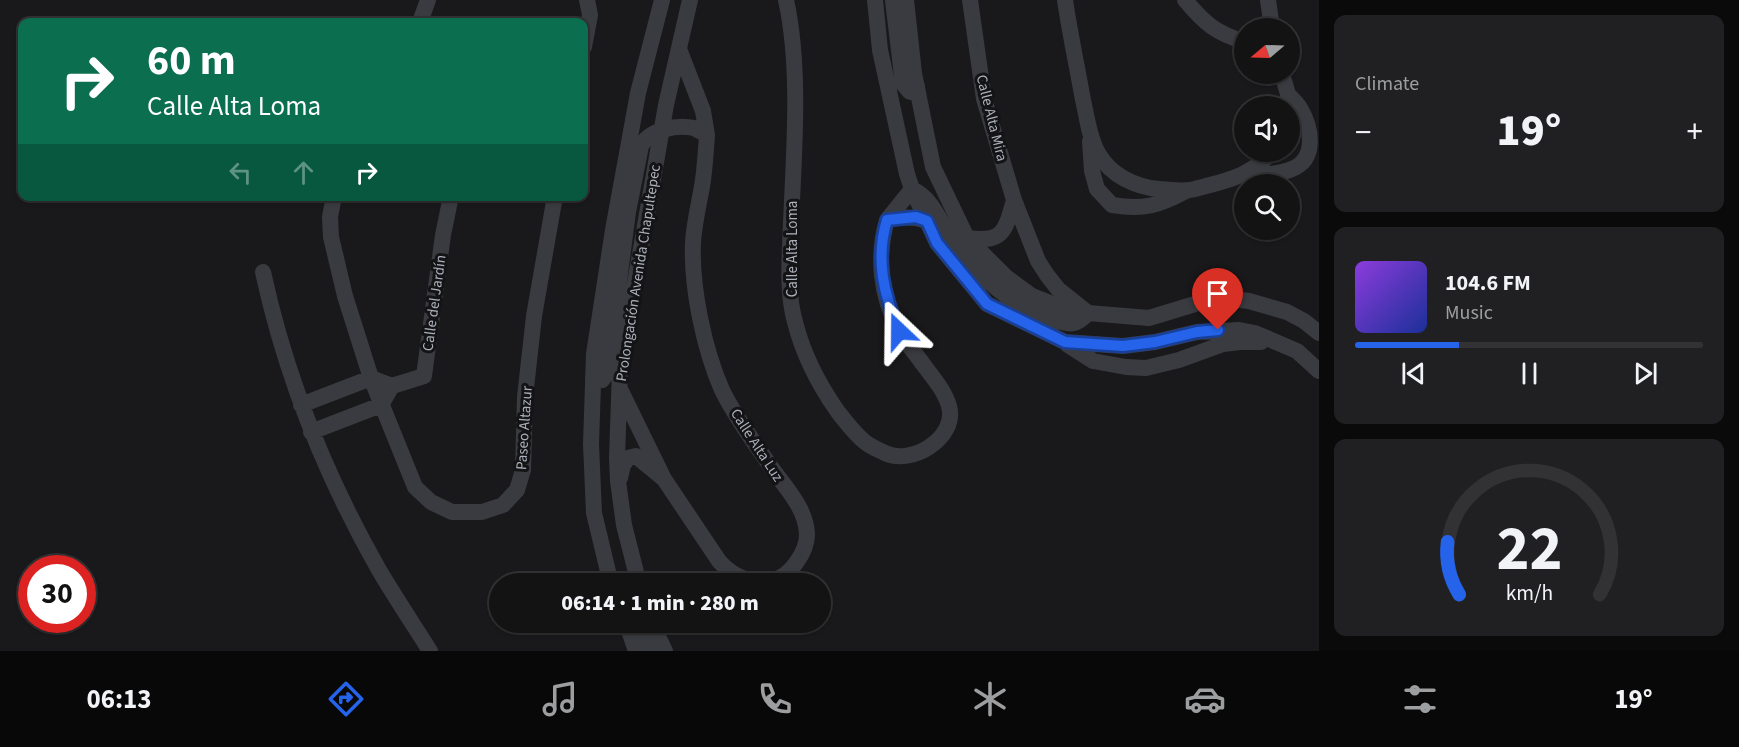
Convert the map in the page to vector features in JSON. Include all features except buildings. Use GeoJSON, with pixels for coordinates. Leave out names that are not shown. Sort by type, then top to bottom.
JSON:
{"type":"FeatureCollection","features":[{"type":"Feature","properties":{"kind":"street"},"geometry":{"type":"LineString","coordinates":[[421,18],[428,0]]}},
{"type":"Feature","properties":{"kind":"street"},"geometry":{"type":"LineString","coordinates":[[587,0],[590,15],[588,26]]}},
{"type":"Feature","properties":{"kind":"street","name":"Prolongación Avenida Chapultepec"},"geometry":{"type":"LineString","coordinates":[[608,573],[594,513],[591,444],[594,354],[634,116],[662,0]]}},
{"type":"Feature","properties":{"kind":"street","name":"Prolongación Avenida Chapultepec"},"geometry":{"type":"LineString","coordinates":[[636,573],[624,525],[618,481],[620,369],[662,131],[690,0]]}},
{"type":"Feature","properties":{"kind":"street","name":"Calle Alta Loma"},"geometry":{"type":"LineString","coordinates":[[786,0],[794,59],[794,162],[789,290],[795,322],[819,382],[840,413],[865,442],[896,458],[918,453],[931,446],[942,434],[949,421],[950,408],[945,394],[899,331],[887,303],[881,273],[881,252],[887,220],[912,189]]}},
{"type":"Feature","properties":{"kind":"street"},"geometry":{"type":"LineString","coordinates":[[874,0],[880,50],[912,189],[937,243],[987,304],[1065,342],[1093,361],[1126,367],[1146,368],[1179,360],[1223,344],[1277,342]]}},
{"type":"Feature","properties":{"kind":"street"},"geometry":{"type":"LineString","coordinates":[[893,0],[903,84],[910,92],[913,92],[917,86]]}},
{"type":"Feature","properties":{"kind":"street"},"geometry":{"type":"LineString","coordinates":[[906,0],[917,86],[933,167],[967,238],[1006,277],[1032,296],[1060,307],[1088,314],[1149,318],[1195,304],[1225,298],[1249,301],[1287,312],[1304,321],[1319,333]]}},
{"type":"Feature","properties":{"kind":"street","name":"Calle Alta Mira"},"geometry":{"type":"LineString","coordinates":[[970,0],[984,99],[1014,200],[1038,261],[1047,275],[1058,289],[1088,314]]}},
{"type":"Feature","properties":{"kind":"street"},"geometry":{"type":"LineString","coordinates":[[1065,0],[1089,128],[1092,171],[1098,189],[1112,205],[1148,207],[1162,204],[1187,191],[1234,178]]}},
{"type":"Feature","properties":{"kind":"street"},"geometry":{"type":"LineString","coordinates":[[1185,0],[1199,16],[1222,35],[1234,39]]}},
{"type":"Feature","properties":{"kind":"street"},"geometry":{"type":"LineString","coordinates":[[1268,0],[1271,18]]}},
{"type":"Feature","properties":{"kind":"street","name":"Calle Alta Luz"},"geometry":{"type":"LineString","coordinates":[[620,388],[664,479],[728,571],[746,580],[761,582],[778,579],[791,571],[802,555],[807,537],[805,521],[797,504],[740,421],[722,390],[702,320],[693,243],[703,180],[707,135],[703,111],[679,49]]}},
{"type":"Feature","properties":{"kind":"street"},"geometry":{"type":"LineString","coordinates":[[1267,174],[1291,170],[1301,164],[1307,156],[1311,146],[1308,128],[1300,108]]}},
{"type":"Feature","properties":{"kind":"street"},"geometry":{"type":"LineString","coordinates":[[593,378],[602,380],[607,372],[628,212],[640,146],[647,137],[683,127],[694,128],[707,135]]}},
{"type":"Feature","properties":{"kind":"street"},"geometry":{"type":"LineString","coordinates":[[1089,128],[1098,153],[1113,171],[1132,183],[1187,191]]}},
{"type":"Feature","properties":{"kind":"street"},"geometry":{"type":"LineString","coordinates":[[1244,174],[1263,162]]}},
{"type":"Feature","properties":{"kind":"street"},"geometry":{"type":"LineString","coordinates":[[912,189],[923,194],[953,242],[978,271],[1014,304],[1071,325],[1081,321],[1088,314]]}},
{"type":"Feature","properties":{"kind":"street"},"geometry":{"type":"LineString","coordinates":[[967,238],[986,241],[999,235],[1007,222],[1014,200]]}},
{"type":"Feature","properties":{"kind":"street","name":"Paseo Altazur"},"geometry":{"type":"LineString","coordinates":[[333,201],[330,217],[334,257],[381,405],[415,487],[431,502],[452,512],[482,512],[503,505],[517,490],[523,470],[525,397],[534,316],[554,201]]}},
{"type":"Feature","properties":{"kind":"street","name":"Calle del Jardín"},"geometry":{"type":"LineString","coordinates":[[392,386],[424,376],[443,235],[450,201]]}},
{"type":"Feature","properties":{"kind":"street"},"geometry":{"type":"LineString","coordinates":[[887,220],[916,217],[927,221]]}},
{"type":"Feature","properties":{"kind":"street"},"geometry":{"type":"LineString","coordinates":[[263,272],[273,316],[311,432],[374,561],[430,651]]}},
{"type":"Feature","properties":{"kind":"street"},"geometry":{"type":"LineString","coordinates":[[1065,342],[1123,346],[1155,342],[1197,332],[1218,330],[1255,333],[1297,351],[1319,371]]}},
{"type":"Feature","properties":{"kind":"street"},"geometry":{"type":"LineString","coordinates":[[301,405],[371,378],[392,386],[381,405],[311,432]]}},
{"type":"Feature","properties":{"kind":"street","name":"Calle Alta Luz"},"geometry":{"type":"LineString","coordinates":[[618,481],[628,458],[636,456],[664,479]]}},
{"type":"Feature","properties":{"kind":"street"},"geometry":{"type":"LineString","coordinates":[[630,633],[636,651]]}},
{"type":"Feature","properties":{"kind":"street"},"geometry":{"type":"LineString","coordinates":[[649,633],[646,639],[651,651]]}},
{"type":"Feature","properties":{"kind":"street"},"geometry":{"type":"LineString","coordinates":[[656,633],[664,651]]}},
{"type":"Feature","properties":{"kind":"route"},"geometry":{"type":"LineString","coordinates":[[899,331],[887,303],[881,273],[881,252],[887,220],[901,217],[916,217],[927,221],[937,243],[987,304],[1065,342],[1095,346],[1123,346],[1218,330]]}}]}
